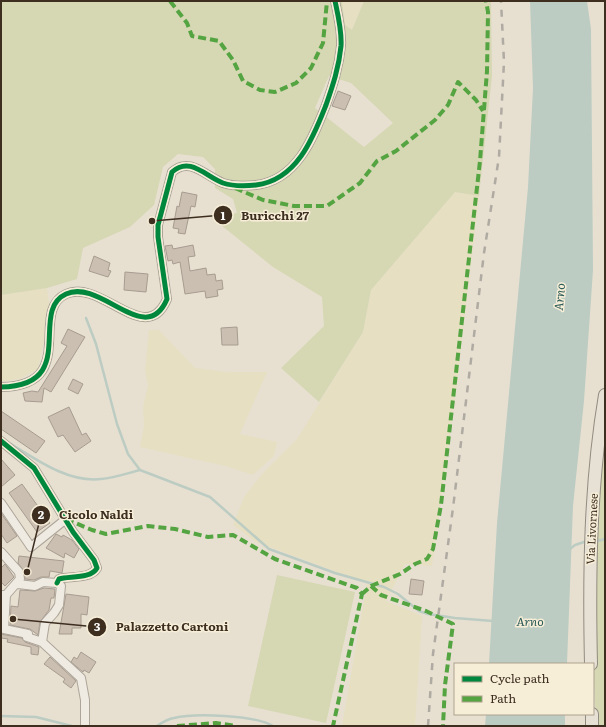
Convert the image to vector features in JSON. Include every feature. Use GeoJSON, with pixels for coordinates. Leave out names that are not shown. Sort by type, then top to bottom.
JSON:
{"type":"FeatureCollection","features":[{"type":"Feature","properties":{"kind":"main road","name":"Via Livornese"},"geometry":{"type":"LineString","coordinates":[[591,663],[589,592],[593,511],[605,396]]}},
{"type":"Feature","properties":{"kind":"main road"},"geometry":{"type":"LineString","coordinates":[[592,715],[592,726]]}},
{"type":"Feature","properties":{"kind":"street"},"geometry":{"type":"LineString","coordinates":[[1,386],[15,386],[36,379],[47,360],[52,313],[60,298],[66,294],[74,291],[93,293],[136,317],[146,317],[163,308],[167,299],[158,237],[158,225],[172,172],[178,166],[186,165],[196,168],[224,184],[240,186],[257,185],[269,181],[292,168],[314,136],[336,78],[341,45],[335,1]]}},
{"type":"Feature","properties":{"kind":"street"},"geometry":{"type":"LineString","coordinates":[[1,441],[34,468],[94,560],[97,568],[95,572],[86,575],[59,579],[57,583]]}},
{"type":"Feature","properties":{"kind":"street"},"geometry":{"type":"LineString","coordinates":[[1,503],[31,547],[66,519]]}},
{"type":"Feature","properties":{"kind":"street"},"geometry":{"type":"LineString","coordinates":[[1,552],[19,572],[19,581],[3,595],[4,629],[28,634],[27,637],[42,642],[81,678],[85,700],[85,726]]}},
{"type":"Feature","properties":{"kind":"street"},"geometry":{"type":"LineString","coordinates":[[19,581],[35,586],[43,582],[57,583],[61,586],[59,605],[54,613],[44,623],[42,642]]}},
{"type":"Feature","properties":{"kind":"shaded area"},"geometry":{"type":"Polygon","coordinates":[[[342,1],[364,1],[352,30],[345,25],[342,1]]]}},
{"type":"Feature","properties":{"kind":"shaded area"},"geometry":{"type":"Polygon","coordinates":[[[455,192],[479,196],[457,383],[432,566],[405,564],[386,601],[422,616],[415,726],[342,726],[367,583],[256,542],[233,525],[244,497],[263,473],[297,439],[363,332],[371,290],[455,192]]]}},
{"type":"Feature","properties":{"kind":"shaded area"},"geometry":{"type":"Polygon","coordinates":[[[47,288],[50,310],[38,369],[20,379],[1,382],[1,295],[47,288]]]}},
{"type":"Feature","properties":{"kind":"shaded area"},"geometry":{"type":"Polygon","coordinates":[[[149,330],[159,330],[195,368],[227,372],[267,372],[240,434],[277,442],[274,456],[253,475],[225,466],[140,447],[144,426],[143,407],[148,385],[145,370],[149,330]]]}},
{"type":"Feature","properties":{"kind":"green space"},"geometry":{"type":"Polygon","coordinates":[[[1,1],[342,1],[345,25],[352,30],[364,1],[491,1],[492,76],[479,196],[455,192],[371,290],[363,332],[319,402],[281,368],[324,326],[322,297],[273,267],[211,217],[237,213],[233,199],[215,188],[215,169],[203,157],[178,154],[163,167],[154,205],[130,227],[83,248],[77,279],[47,288],[1,295],[1,1]],[[329,76],[315,108],[364,147],[393,123],[351,83],[329,76]]]}},
{"type":"Feature","properties":{"kind":"green space"},"geometry":{"type":"Polygon","coordinates":[[[605,445],[605,726],[596,726],[593,655],[597,515],[605,445]]]}},
{"type":"Feature","properties":{"kind":"green space"},"geometry":{"type":"Polygon","coordinates":[[[277,575],[355,592],[326,723],[248,706],[277,575]]]}},
{"type":"Feature","properties":{"kind":"water","name":"Arno"},"geometry":{"type":"Polygon","coordinates":[[[530,1],[587,1],[591,29],[593,270],[584,401],[573,506],[567,663],[489,663],[497,523],[528,187],[533,88],[530,1]]]}},
{"type":"Feature","properties":{"kind":"water"},"geometry":{"type":"Polygon","coordinates":[[[486,715],[565,715],[565,726],[485,726],[486,715]]]}},
{"type":"Feature","properties":{"kind":"building"},"geometry":{"type":"Polygon","coordinates":[[[338,91],[351,96],[345,110],[332,106],[338,91]]]}},
{"type":"Feature","properties":{"kind":"building"},"geometry":{"type":"Polygon","coordinates":[[[182,192],[197,195],[195,207],[191,206],[185,234],[178,233],[179,229],[173,228],[177,206],[179,207],[182,192]]]}},
{"type":"Feature","properties":{"kind":"building"},"geometry":{"type":"Polygon","coordinates":[[[172,245],[173,249],[193,245],[195,256],[188,257],[190,271],[206,268],[207,275],[215,274],[216,281],[222,280],[223,289],[217,290],[218,296],[206,298],[205,291],[185,294],[180,262],[173,264],[172,260],[168,261],[165,246],[172,245]]]}},
{"type":"Feature","properties":{"kind":"building"},"geometry":{"type":"Polygon","coordinates":[[[94,256],[110,263],[108,270],[111,271],[108,277],[89,271],[94,256]]]}},
{"type":"Feature","properties":{"kind":"building"},"geometry":{"type":"Polygon","coordinates":[[[125,272],[148,274],[146,292],[124,290],[125,272]]]}},
{"type":"Feature","properties":{"kind":"building"},"geometry":{"type":"Polygon","coordinates":[[[237,327],[238,345],[222,345],[221,328],[237,327]]]}},
{"type":"Feature","properties":{"kind":"building"},"geometry":{"type":"Polygon","coordinates":[[[68,329],[85,337],[51,392],[44,388],[42,402],[25,401],[23,393],[32,391],[38,392],[67,346],[61,343],[68,329]]]}},
{"type":"Feature","properties":{"kind":"building"},"geometry":{"type":"Polygon","coordinates":[[[73,379],[83,384],[78,394],[68,389],[73,379]]]}},
{"type":"Feature","properties":{"kind":"building"},"geometry":{"type":"Polygon","coordinates":[[[69,407],[82,435],[86,433],[91,441],[75,452],[63,435],[58,437],[48,417],[69,407]]]}},
{"type":"Feature","properties":{"kind":"building"},"geometry":{"type":"Polygon","coordinates":[[[1,411],[45,441],[36,453],[1,429],[1,411]]]}},
{"type":"Feature","properties":{"kind":"building"},"geometry":{"type":"Polygon","coordinates":[[[1,459],[15,475],[1,487],[1,459]]]}},
{"type":"Feature","properties":{"kind":"building"},"geometry":{"type":"Polygon","coordinates":[[[22,484],[50,523],[37,532],[9,493],[22,484]]]}},
{"type":"Feature","properties":{"kind":"building"},"geometry":{"type":"Polygon","coordinates":[[[1,513],[17,536],[7,543],[1,534],[1,513]]]}},
{"type":"Feature","properties":{"kind":"building"},"geometry":{"type":"Polygon","coordinates":[[[56,534],[62,537],[63,535],[72,540],[79,549],[74,558],[65,553],[64,558],[46,548],[56,534]]]}},
{"type":"Feature","properties":{"kind":"building"},"geometry":{"type":"Polygon","coordinates":[[[19,556],[64,561],[62,573],[50,571],[49,577],[41,577],[34,580],[25,579],[24,571],[18,563],[19,556]]]}},
{"type":"Feature","properties":{"kind":"building"},"geometry":{"type":"Polygon","coordinates":[[[5,564],[14,577],[5,586],[1,582],[1,568],[5,564]]]}},
{"type":"Feature","properties":{"kind":"building"},"geometry":{"type":"Polygon","coordinates":[[[411,579],[424,581],[422,595],[409,594],[411,579]]]}},
{"type":"Feature","properties":{"kind":"building"},"geometry":{"type":"Polygon","coordinates":[[[44,588],[55,589],[54,598],[51,598],[49,610],[40,622],[38,635],[30,629],[10,625],[11,606],[18,607],[20,590],[35,591],[44,588]]]}},
{"type":"Feature","properties":{"kind":"building"},"geometry":{"type":"Polygon","coordinates":[[[66,594],[89,597],[87,615],[81,614],[81,628],[72,628],[72,634],[59,634],[66,594]]]}},
{"type":"Feature","properties":{"kind":"building"},"geometry":{"type":"Polygon","coordinates":[[[1,634],[22,638],[25,642],[39,647],[38,655],[31,654],[31,647],[7,642],[8,639],[1,638],[1,634]]]}},
{"type":"Feature","properties":{"kind":"building"},"geometry":{"type":"Polygon","coordinates":[[[81,652],[96,662],[89,673],[84,670],[83,672],[71,662],[74,657],[77,659],[81,652]]]}},
{"type":"Feature","properties":{"kind":"building"},"geometry":{"type":"Polygon","coordinates":[[[50,657],[76,681],[71,688],[63,682],[65,679],[44,664],[50,657]]]}},
{"type":"Feature","properties":{"kind":"waterway"},"geometry":{"type":"LineString","coordinates":[[86,318],[96,344],[117,424],[128,454],[140,470],[210,497],[269,549],[335,573],[384,587],[398,594],[419,611],[428,614],[493,621]]}},
{"type":"Feature","properties":{"kind":"waterway"},"geometry":{"type":"LineString","coordinates":[[11,444],[42,463],[65,474],[77,477],[101,479],[116,477],[140,470]]}},
{"type":"Feature","properties":{"kind":"waterway"},"geometry":{"type":"LineString","coordinates":[[594,542],[605,539]]}},
{"type":"Feature","properties":{"kind":"waterway"},"geometry":{"type":"LineString","coordinates":[[570,549],[575,545],[587,541]]}},
{"type":"Feature","properties":{"kind":"waterway"},"geometry":{"type":"LineString","coordinates":[[157,726],[172,718],[209,715],[253,719],[273,726]]}},
{"type":"Feature","properties":{"kind":"waterway"},"geometry":{"type":"LineString","coordinates":[[1,716],[36,717],[72,726]]}},
{"type":"Feature","properties":{"kind":"railway"},"geometry":{"type":"LineString","coordinates":[[428,726],[433,654],[453,508],[484,253],[499,157],[504,62],[501,1]]}},
{"type":"Feature","properties":{"kind":"marked path"},"geometry":{"type":"LineString","coordinates":[[170,1],[187,23],[192,36],[219,41],[233,60],[243,81],[260,90],[275,92],[296,83],[311,68],[323,43],[327,1]]}},
{"type":"Feature","properties":{"kind":"marked path"},"geometry":{"type":"LineString","coordinates":[[362,594],[371,586],[400,574],[415,564],[427,559],[433,549],[441,505],[480,161],[487,71],[488,12],[486,1]]}},
{"type":"Feature","properties":{"kind":"marked path"},"geometry":{"type":"LineString","coordinates":[[235,188],[263,200],[294,206],[327,206],[360,183],[377,161],[396,151],[435,120],[448,105],[458,82],[476,100],[483,111]]}},
{"type":"Feature","properties":{"kind":"marked path"},"geometry":{"type":"LineString","coordinates":[[66,519],[106,534],[148,526],[175,529],[208,537],[233,535],[275,559],[357,588],[362,594],[333,726]]}},
{"type":"Feature","properties":{"kind":"marked path"},"geometry":{"type":"LineString","coordinates":[[371,586],[381,595],[426,611],[453,624],[445,685],[443,726]]}},
{"type":"Feature","properties":{"kind":"marked path"},"geometry":{"type":"LineString","coordinates":[[177,726],[216,723],[236,726]]}},
{"type":"Feature","properties":{"kind":"cycle path"},"geometry":{"type":"LineString","coordinates":[[1,387],[25,383],[39,374],[46,362],[49,346],[51,316],[56,303],[66,294],[80,292],[94,295],[135,315],[147,317],[158,312],[167,299],[158,237],[158,225],[172,172],[185,166],[191,167],[198,169],[223,183],[248,186],[270,181],[282,175],[302,156],[326,105],[339,61],[341,35],[335,1]]}},
{"type":"Feature","properties":{"kind":"cycle path"},"geometry":{"type":"LineString","coordinates":[[1,441],[34,468],[73,532],[94,560],[97,568],[94,572],[85,576],[59,579],[57,583]]}},
{"type":"Feature","properties":{"kind":"place","name":"Buricchi 27"},"geometry":{"type":"Point","coordinates":[152,221]}},
{"type":"Feature","properties":{"kind":"place","name":"Cicolo Naldi"},"geometry":{"type":"Point","coordinates":[27,572]}},
{"type":"Feature","properties":{"kind":"place","name":"Palazzetto Cartoni"},"geometry":{"type":"Point","coordinates":[13,619]}}]}
